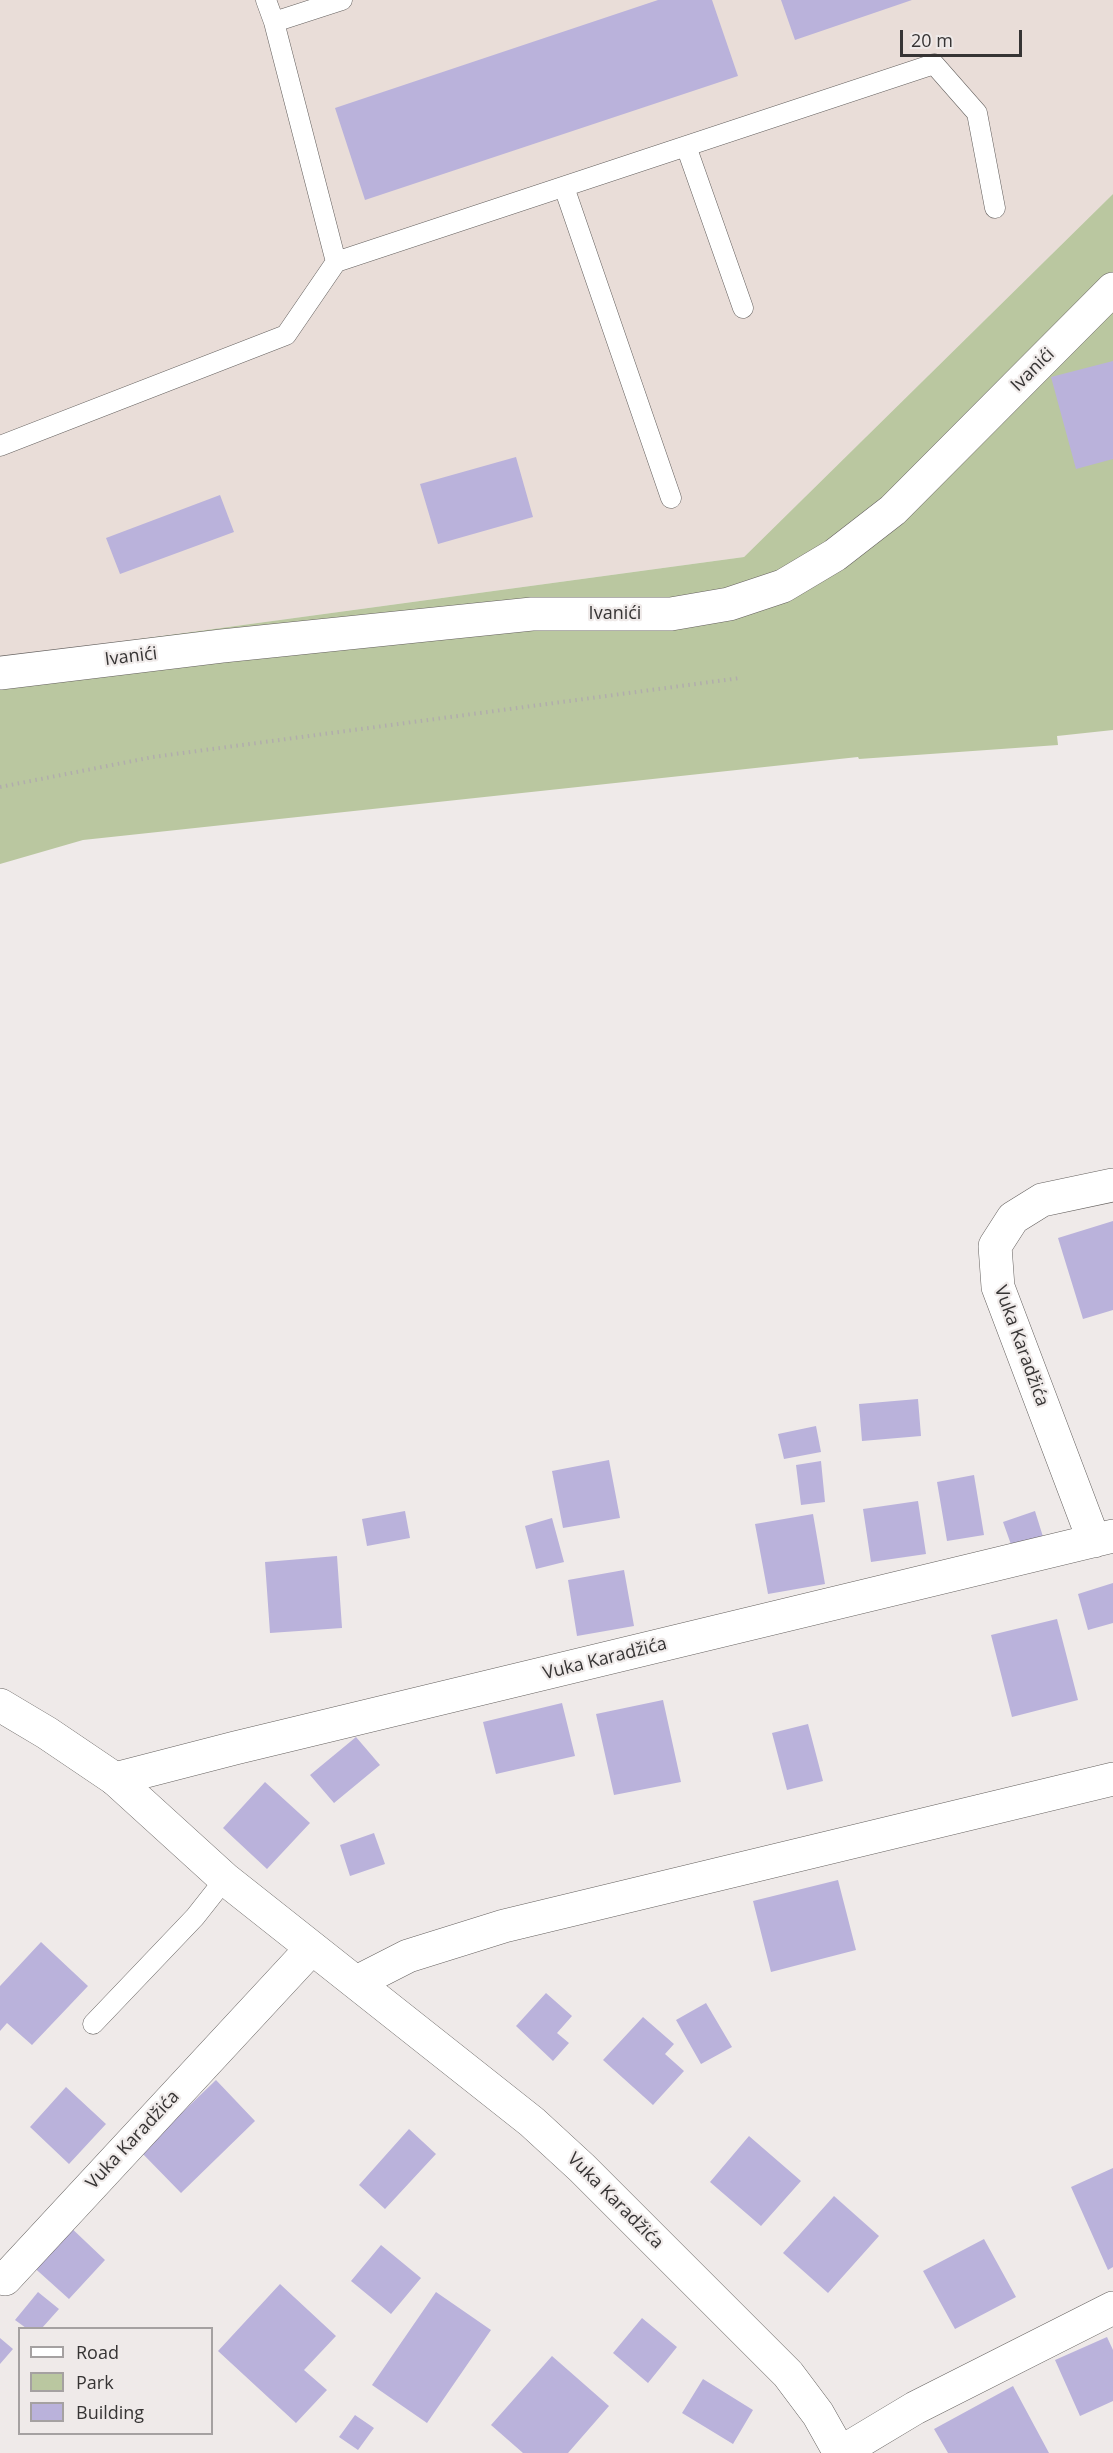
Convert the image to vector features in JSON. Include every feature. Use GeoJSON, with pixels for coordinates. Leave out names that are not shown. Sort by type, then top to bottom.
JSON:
{"type":"FeatureCollection","features":[{"type":"Feature","properties":{"kind":"street","name":"Ivanići"},"geometry":{"type":"LineString","coordinates":[[0,673],[234,645],[532,614],[671,614],[729,604],[783,586],[835,555],[892,510],[1113,289]]}},
{"type":"Feature","properties":{"kind":"street","name":"Vuka Karadžića"},"geometry":{"type":"LineString","coordinates":[[115,1779],[247,1745],[1104,1539],[998,1287],[995,1246],[1013,1218],[1042,1200],[1113,1185]]}},
{"type":"Feature","properties":{"kind":"street","name":"Vuka Karadžića"},"geometry":{"type":"LineString","coordinates":[[0,1705],[47,1733],[115,1779],[225,1879],[532,2122],[582,2168],[788,2374],[818,2414],[840,2453],[915,2408],[1113,2308]]}},
{"type":"Feature","properties":{"kind":"street"},"geometry":{"type":"LineString","coordinates":[[357,1982],[408,1956],[504,1926],[1113,1779]]}},
{"type":"Feature","properties":{"kind":"street","name":"Vuka Karadžića"},"geometry":{"type":"LineString","coordinates":[[4,2279],[311,1949]]}},
{"type":"Feature","properties":{"kind":"lane"},"geometry":{"type":"LineString","coordinates":[[266,0],[274,22],[336,262]]}},
{"type":"Feature","properties":{"kind":"lane"},"geometry":{"type":"LineString","coordinates":[[274,22],[342,0]]}},
{"type":"Feature","properties":{"kind":"lane"},"geometry":{"type":"LineString","coordinates":[[0,446],[286,335],[336,262],[934,64],[977,113],[995,208]]}},
{"type":"Feature","properties":{"kind":"lane"},"geometry":{"type":"LineString","coordinates":[[686,146],[743,308]]}},
{"type":"Feature","properties":{"kind":"lane"},"geometry":{"type":"LineString","coordinates":[[564,187],[671,498]]}},
{"type":"Feature","properties":{"kind":"lane"},"geometry":{"type":"LineString","coordinates":[[93,2024],[195,1917],[225,1879]]}},
{"type":"Feature","properties":{"kind":"path"},"geometry":{"type":"LineString","coordinates":[[0,787],[153,757],[740,678]]}},
{"type":"Feature","properties":{"kind":"shaded area"},"geometry":{"type":"Polygon","coordinates":[[[0,0],[1113,0],[1113,194],[744,557],[0,658],[0,0]]]}},
{"type":"Feature","properties":{"kind":"green space"},"geometry":{"type":"Polygon","coordinates":[[[1113,194],[1113,730],[1057,736],[1058,745],[859,759],[858,757],[83,840],[0,864],[0,658],[744,557],[1113,194]]]}},
{"type":"Feature","properties":{"kind":"building"},"geometry":{"type":"Polygon","coordinates":[[[658,0],[712,0],[738,76],[365,200],[335,108],[658,0]]]}},
{"type":"Feature","properties":{"kind":"building"},"geometry":{"type":"Polygon","coordinates":[[[781,0],[912,0],[795,40],[781,0]]]}},
{"type":"Feature","properties":{"kind":"building"},"geometry":{"type":"Polygon","coordinates":[[[1113,361],[1113,459],[1076,469],[1051,377],[1113,361]]]}},
{"type":"Feature","properties":{"kind":"building"},"geometry":{"type":"Polygon","coordinates":[[[516,457],[533,517],[438,544],[420,484],[516,457]]]}},
{"type":"Feature","properties":{"kind":"building"},"geometry":{"type":"Polygon","coordinates":[[[220,495],[234,532],[120,574],[106,538],[220,495]]]}},
{"type":"Feature","properties":{"kind":"building"},"geometry":{"type":"Polygon","coordinates":[[[1113,1221],[1113,1310],[1083,1319],[1058,1238],[1113,1221]]]}},
{"type":"Feature","properties":{"kind":"building"},"geometry":{"type":"Polygon","coordinates":[[[918,1399],[921,1436],[862,1441],[859,1404],[918,1399]]]}},
{"type":"Feature","properties":{"kind":"building"},"geometry":{"type":"Polygon","coordinates":[[[816,1426],[821,1452],[784,1459],[778,1434],[816,1426]]]}},
{"type":"Feature","properties":{"kind":"building"},"geometry":{"type":"Polygon","coordinates":[[[609,1460],[620,1518],[563,1528],[552,1471],[609,1460]]]}},
{"type":"Feature","properties":{"kind":"building"},"geometry":{"type":"Polygon","coordinates":[[[821,1461],[825,1502],[801,1505],[796,1465],[821,1461]]]}},
{"type":"Feature","properties":{"kind":"building"},"geometry":{"type":"Polygon","coordinates":[[[974,1475],[984,1535],[947,1541],[937,1482],[974,1475]]]}},
{"type":"Feature","properties":{"kind":"building"},"geometry":{"type":"Polygon","coordinates":[[[918,1501],[926,1554],[871,1562],[863,1509],[918,1501]]]}},
{"type":"Feature","properties":{"kind":"building"},"geometry":{"type":"Polygon","coordinates":[[[405,1511],[410,1538],[367,1546],[362,1519],[405,1511]]]}},
{"type":"Feature","properties":{"kind":"building"},"geometry":{"type":"Polygon","coordinates":[[[1035,1511],[1044,1540],[1013,1550],[1003,1522],[1035,1511]]]}},
{"type":"Feature","properties":{"kind":"building"},"geometry":{"type":"Polygon","coordinates":[[[813,1514],[825,1584],[768,1594],[755,1524],[813,1514]]]}},
{"type":"Feature","properties":{"kind":"building"},"geometry":{"type":"Polygon","coordinates":[[[552,1518],[564,1562],[536,1569],[525,1526],[552,1518]]]}},
{"type":"Feature","properties":{"kind":"building"},"geometry":{"type":"Polygon","coordinates":[[[337,1556],[342,1628],[270,1633],[265,1562],[337,1556]]]}},
{"type":"Feature","properties":{"kind":"building"},"geometry":{"type":"Polygon","coordinates":[[[624,1570],[634,1626],[577,1636],[568,1580],[624,1570]]]}},
{"type":"Feature","properties":{"kind":"building"},"geometry":{"type":"Polygon","coordinates":[[[1113,1583],[1113,1623],[1088,1630],[1078,1594],[1113,1583]]]}},
{"type":"Feature","properties":{"kind":"building"},"geometry":{"type":"Polygon","coordinates":[[[1057,1619],[1078,1700],[1012,1717],[991,1635],[1057,1619]]]}},
{"type":"Feature","properties":{"kind":"building"},"geometry":{"type":"Polygon","coordinates":[[[663,1700],[681,1782],[614,1795],[596,1714],[663,1700]]]}},
{"type":"Feature","properties":{"kind":"building"},"geometry":{"type":"Polygon","coordinates":[[[562,1703],[575,1756],[496,1774],[483,1722],[562,1703]]]}},
{"type":"Feature","properties":{"kind":"building"},"geometry":{"type":"Polygon","coordinates":[[[808,1724],[823,1781],[787,1790],[772,1733],[808,1724]]]}},
{"type":"Feature","properties":{"kind":"building"},"geometry":{"type":"Polygon","coordinates":[[[356,1737],[380,1765],[334,1803],[310,1775],[356,1737]]]}},
{"type":"Feature","properties":{"kind":"building"},"geometry":{"type":"Polygon","coordinates":[[[265,1782],[310,1823],[267,1869],[223,1828],[265,1782]]]}},
{"type":"Feature","properties":{"kind":"building"},"geometry":{"type":"Polygon","coordinates":[[[374,1833],[385,1864],[350,1876],[340,1845],[374,1833]]]}},
{"type":"Feature","properties":{"kind":"building"},"geometry":{"type":"Polygon","coordinates":[[[838,1880],[856,1950],[771,1972],[753,1901],[838,1880]]]}},
{"type":"Feature","properties":{"kind":"building"},"geometry":{"type":"Polygon","coordinates":[[[41,1942],[88,1986],[32,2045],[7,2023],[0,2031],[0,1986],[41,1942]]]}},
{"type":"Feature","properties":{"kind":"building"},"geometry":{"type":"Polygon","coordinates":[[[546,1993],[572,2016],[557,2033],[569,2043],[553,2061],[516,2026],[546,1993]]]}},
{"type":"Feature","properties":{"kind":"building"},"geometry":{"type":"Polygon","coordinates":[[[706,2003],[732,2047],[701,2064],[676,2020],[706,2003]]]}},
{"type":"Feature","properties":{"kind":"building"},"geometry":{"type":"Polygon","coordinates":[[[643,2017],[674,2044],[665,2054],[684,2071],[653,2105],[603,2060],[643,2017]]]}},
{"type":"Feature","properties":{"kind":"building"},"geometry":{"type":"Polygon","coordinates":[[[216,2080],[255,2121],[181,2193],[141,2152],[216,2080]]]}},
{"type":"Feature","properties":{"kind":"building"},"geometry":{"type":"Polygon","coordinates":[[[66,2087],[106,2124],[69,2164],[30,2127],[66,2087]]]}},
{"type":"Feature","properties":{"kind":"building"},"geometry":{"type":"Polygon","coordinates":[[[409,2129],[436,2154],[385,2209],[359,2185],[409,2129]]]}},
{"type":"Feature","properties":{"kind":"building"},"geometry":{"type":"Polygon","coordinates":[[[749,2136],[801,2181],[761,2226],[710,2182],[749,2136]]]}},
{"type":"Feature","properties":{"kind":"building"},"geometry":{"type":"Polygon","coordinates":[[[1113,2168],[1113,2267],[1108,2270],[1071,2187],[1113,2168]]]}},
{"type":"Feature","properties":{"kind":"building"},"geometry":{"type":"Polygon","coordinates":[[[834,2196],[879,2236],[828,2293],[783,2253],[834,2196]]]}},
{"type":"Feature","properties":{"kind":"building"},"geometry":{"type":"Polygon","coordinates":[[[66,2223],[105,2260],[69,2299],[29,2263],[66,2223]]]}},
{"type":"Feature","properties":{"kind":"building"},"geometry":{"type":"Polygon","coordinates":[[[984,2239],[1016,2297],[955,2329],[923,2271],[984,2239]]]}},
{"type":"Feature","properties":{"kind":"building"},"geometry":{"type":"Polygon","coordinates":[[[381,2245],[421,2278],[391,2314],[351,2281],[381,2245]]]}},
{"type":"Feature","properties":{"kind":"building"},"geometry":{"type":"Polygon","coordinates":[[[280,2284],[336,2336],[304,2370],[327,2390],[296,2423],[218,2351],[280,2284]]]}},
{"type":"Feature","properties":{"kind":"building"},"geometry":{"type":"Polygon","coordinates":[[[38,2292],[59,2309],[43,2327],[25,2327],[15,2320],[38,2292]]]}},
{"type":"Feature","properties":{"kind":"building"},"geometry":{"type":"Polygon","coordinates":[[[436,2292],[491,2330],[427,2423],[372,2385],[436,2292]]]}},
{"type":"Feature","properties":{"kind":"building"},"geometry":{"type":"Polygon","coordinates":[[[642,2318],[677,2347],[648,2383],[613,2353],[642,2318]]]}},
{"type":"Feature","properties":{"kind":"building"},"geometry":{"type":"Polygon","coordinates":[[[1107,2337],[1113,2350],[1113,2401],[1080,2416],[1055,2360],[1107,2337]]]}},
{"type":"Feature","properties":{"kind":"building"},"geometry":{"type":"Polygon","coordinates":[[[0,2338],[13,2349],[0,2364],[0,2338]]]}},
{"type":"Feature","properties":{"kind":"building"},"geometry":{"type":"Polygon","coordinates":[[[552,2356],[609,2406],[568,2453],[523,2453],[491,2425],[552,2356]]]}},
{"type":"Feature","properties":{"kind":"building"},"geometry":{"type":"Polygon","coordinates":[[[703,2379],[753,2410],[733,2444],[682,2413],[703,2379]]]}},
{"type":"Feature","properties":{"kind":"building"},"geometry":{"type":"Polygon","coordinates":[[[1013,2386],[1049,2453],[948,2453],[934,2429],[1013,2386]]]}},
{"type":"Feature","properties":{"kind":"building"},"geometry":{"type":"Polygon","coordinates":[[[355,2415],[374,2428],[358,2450],[339,2437],[355,2415]]]}}]}
